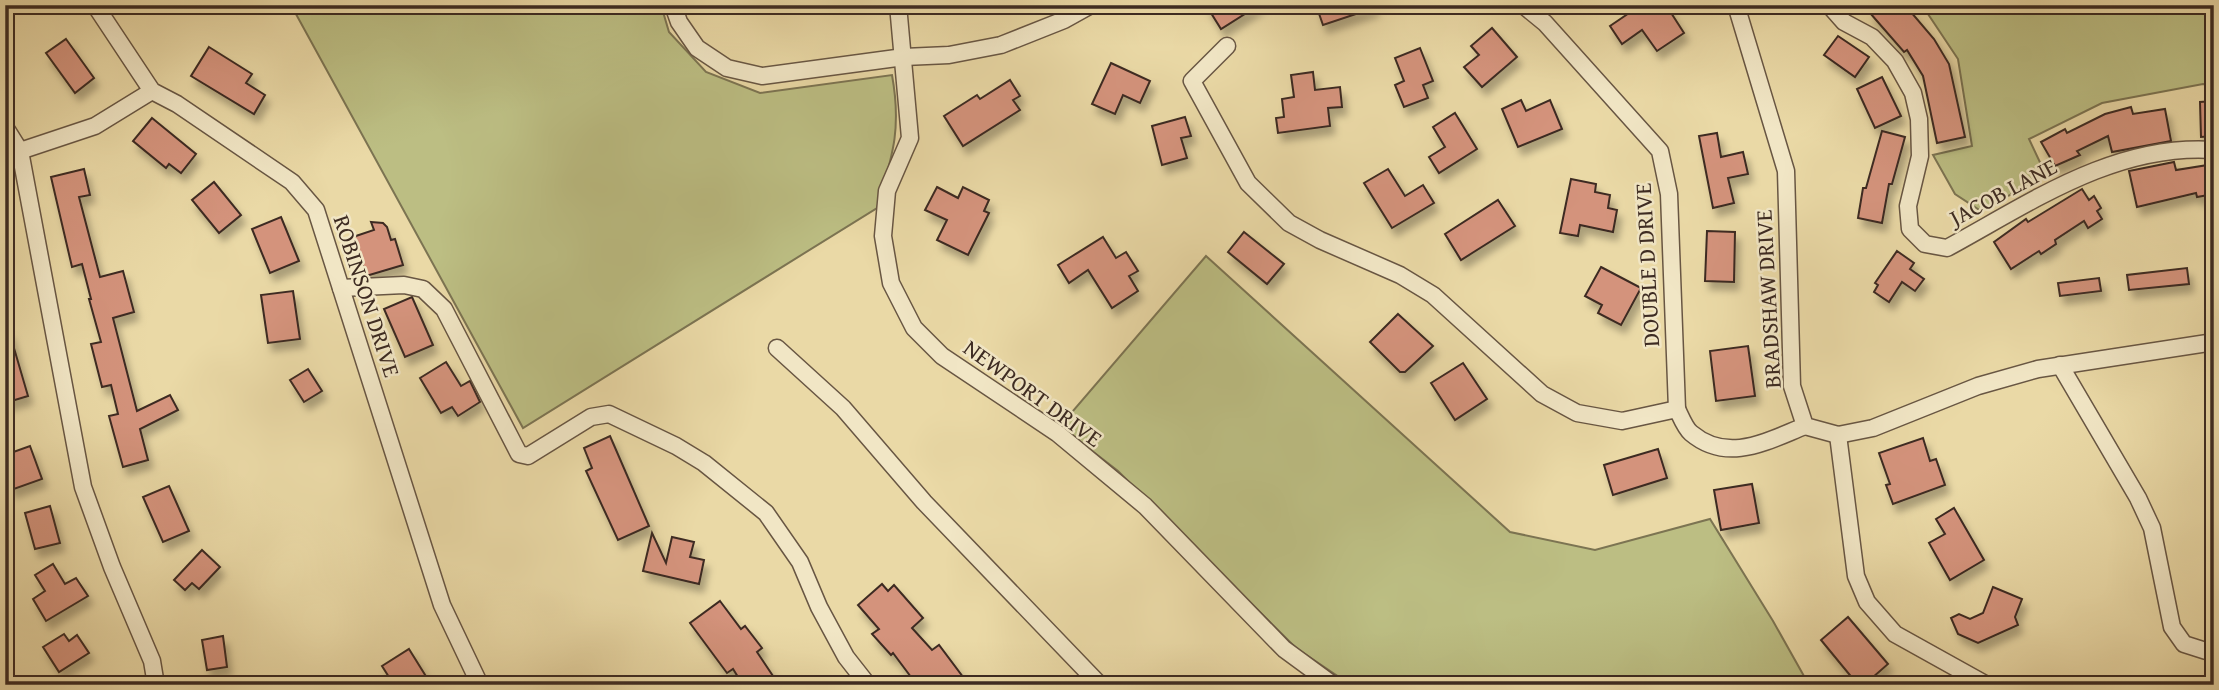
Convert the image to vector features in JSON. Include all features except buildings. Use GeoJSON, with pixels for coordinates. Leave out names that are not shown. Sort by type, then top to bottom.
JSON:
{"type":"FeatureCollection","features":[{"type":"Feature","properties":{"kind":"street","name":"ROBINSON DRIVE"},"geometry":{"type":"LineString","coordinates":[[95,5],[152,92],[177,104],[292,182],[316,210],[442,605],[481,685]]}},
{"type":"Feature","properties":{"kind":"street"},"geometry":{"type":"LineString","coordinates":[[673,5],[679,22],[697,48],[727,68],[762,76],[904,57],[949,55],[1001,45],[1064,20],[1091,5]]}},
{"type":"Feature","properties":{"kind":"street","name":"NEWPORT DRIVE"},"geometry":{"type":"LineString","coordinates":[[898,5],[910,138],[887,191],[883,236],[891,283],[915,328],[942,356],[1057,433],[1145,506],[1284,649],[1333,685]]}},
{"type":"Feature","properties":{"kind":"street","name":"DOUBLE D DRIVE"},"geometry":{"type":"LineString","coordinates":[[1524,5],[1545,23],[1660,150],[1669,194],[1677,409]]}},
{"type":"Feature","properties":{"kind":"street","name":"BRADSHAW DRIVE"},"geometry":{"type":"LineString","coordinates":[[1736,5],[1786,171],[1792,386],[1805,426]]}},
{"type":"Feature","properties":{"kind":"street","name":"JACOB LANE"},"geometry":{"type":"LineString","coordinates":[[1829,5],[1844,22],[1872,37],[1895,61],[1913,93],[1919,119],[1920,156],[1908,206],[1910,229],[1925,244],[1947,248],[2065,184],[2114,162],[2162,151],[2214,150]]}},
{"type":"Feature","properties":{"kind":"street"},"geometry":{"type":"LineString","coordinates":[[1227,46],[1192,81],[1248,183],[1289,223],[1320,240],[1400,275],[1433,295],[1542,394],[1577,413],[1622,421],[1677,409],[1689,432],[1716,448],[1749,448],[1805,426],[1838,435],[1873,428],[1978,386],[2038,369],[2214,342]]}},
{"type":"Feature","properties":{"kind":"street"},"geometry":{"type":"LineString","coordinates":[[20,151],[95,126],[152,92]]}},
{"type":"Feature","properties":{"kind":"street"},"geometry":{"type":"LineString","coordinates":[[5,127],[20,151],[83,487],[112,567],[152,661],[156,685]]}},
{"type":"Feature","properties":{"kind":"street"},"geometry":{"type":"LineString","coordinates":[[341,288],[404,285],[424,289],[444,309],[519,454],[528,456],[591,416],[609,414],[676,446],[704,463],[766,513],[800,562],[819,607],[846,657],[868,685]]}},
{"type":"Feature","properties":{"kind":"street"},"geometry":{"type":"LineString","coordinates":[[777,348],[843,408],[924,502],[1100,685]]}},
{"type":"Feature","properties":{"kind":"street"},"geometry":{"type":"LineString","coordinates":[[2060,365],[2138,498],[2152,528],[2172,627],[2184,644],[2206,651],[2214,649]]}},
{"type":"Feature","properties":{"kind":"street"},"geometry":{"type":"LineString","coordinates":[[1838,435],[1856,576],[1867,602],[1895,634],[1985,684]]}},
{"type":"Feature","properties":{"kind":"green space"},"geometry":{"type":"Polygon","coordinates":[[[291,5],[661,5],[669,32],[706,72],[760,93],[892,75],[896,128],[877,208],[523,428],[291,5]]]}},
{"type":"Feature","properties":{"kind":"green space"},"geometry":{"type":"Polygon","coordinates":[[[1922,5],[2214,5],[2214,85],[2203,84],[2102,103],[2029,139],[2046,175],[1981,211],[1955,194],[1933,155],[1972,146],[1958,59],[1922,5]]]}},
{"type":"Feature","properties":{"kind":"green space"},"geometry":{"type":"Polygon","coordinates":[[[1206,256],[1510,532],[1595,550],[1710,519],[1809,685],[1351,685],[1296,648],[1118,471],[1060,426],[1206,256]]]}}]}
